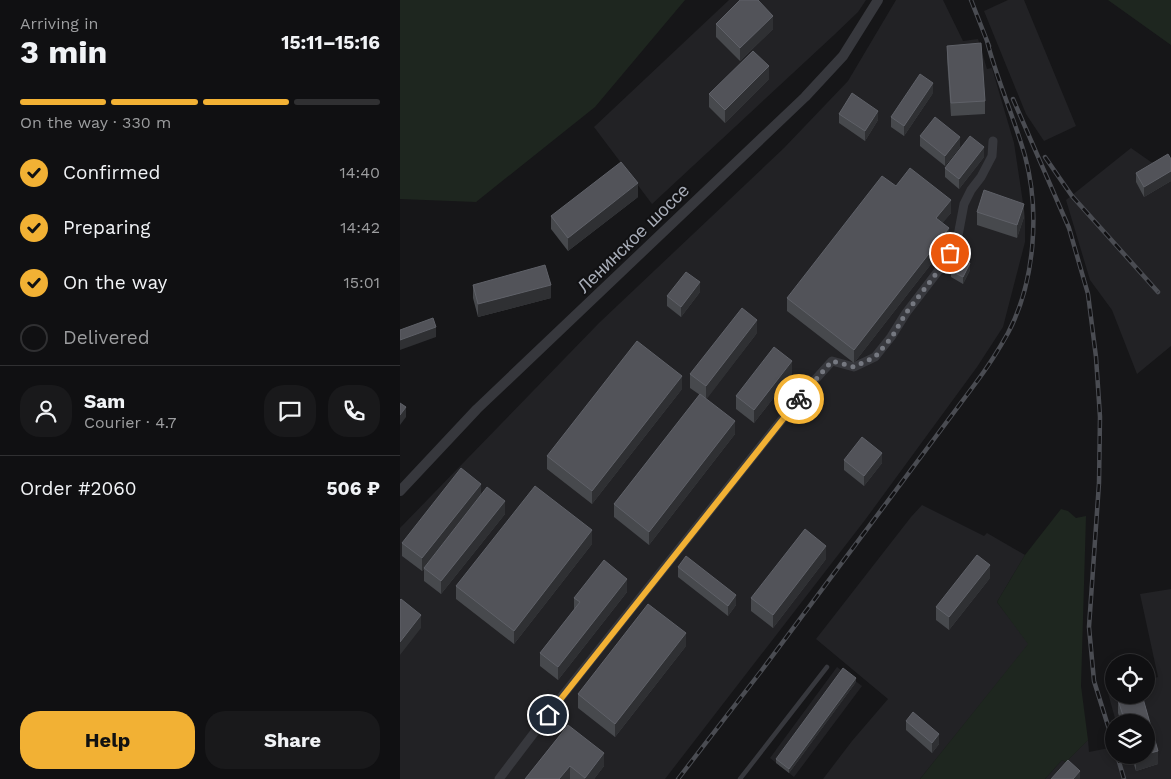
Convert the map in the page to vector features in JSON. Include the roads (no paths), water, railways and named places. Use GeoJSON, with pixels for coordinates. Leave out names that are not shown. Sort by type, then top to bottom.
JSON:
{"type":"FeatureCollection","features":[{"type":"Feature","properties":{"kind":"street","name":"Ленинское шоссе"},"geometry":{"type":"LineString","coordinates":[[400,491],[477,409],[805,97],[842,56],[878,0]]}},
{"type":"Feature","properties":{"kind":"street"},"geometry":{"type":"LineString","coordinates":[[499,779],[559,700],[804,392],[832,361],[854,367],[875,357],[892,337],[906,313],[942,266],[957,241],[964,204],[992,156],[992,141]]}},
{"type":"Feature","properties":{"kind":"lane"},"geometry":{"type":"LineString","coordinates":[[740,779],[827,667]]}},
{"type":"Feature","properties":{"kind":"railway"},"geometry":{"type":"LineString","coordinates":[[971,0],[989,46]]}},
{"type":"Feature","properties":{"kind":"railway"},"geometry":{"type":"LineString","coordinates":[[678,779],[762,670],[979,378],[1004,340],[1017,313],[1024,292],[1032,246],[1033,223],[1030,177],[1016,127],[987,41]]}},
{"type":"Feature","properties":{"kind":"railway"},"geometry":{"type":"LineString","coordinates":[[1013,99],[1069,228],[1088,294],[1096,357],[1100,417],[1099,483],[1089,627],[1094,681],[1105,716]]}},
{"type":"Feature","properties":{"kind":"railway"},"geometry":{"type":"LineString","coordinates":[[1045,157],[1072,196],[1158,292]]}},
{"type":"Feature","properties":{"kind":"railway"},"geometry":{"type":"LineString","coordinates":[[1120,764],[1124,779]]}}]}
